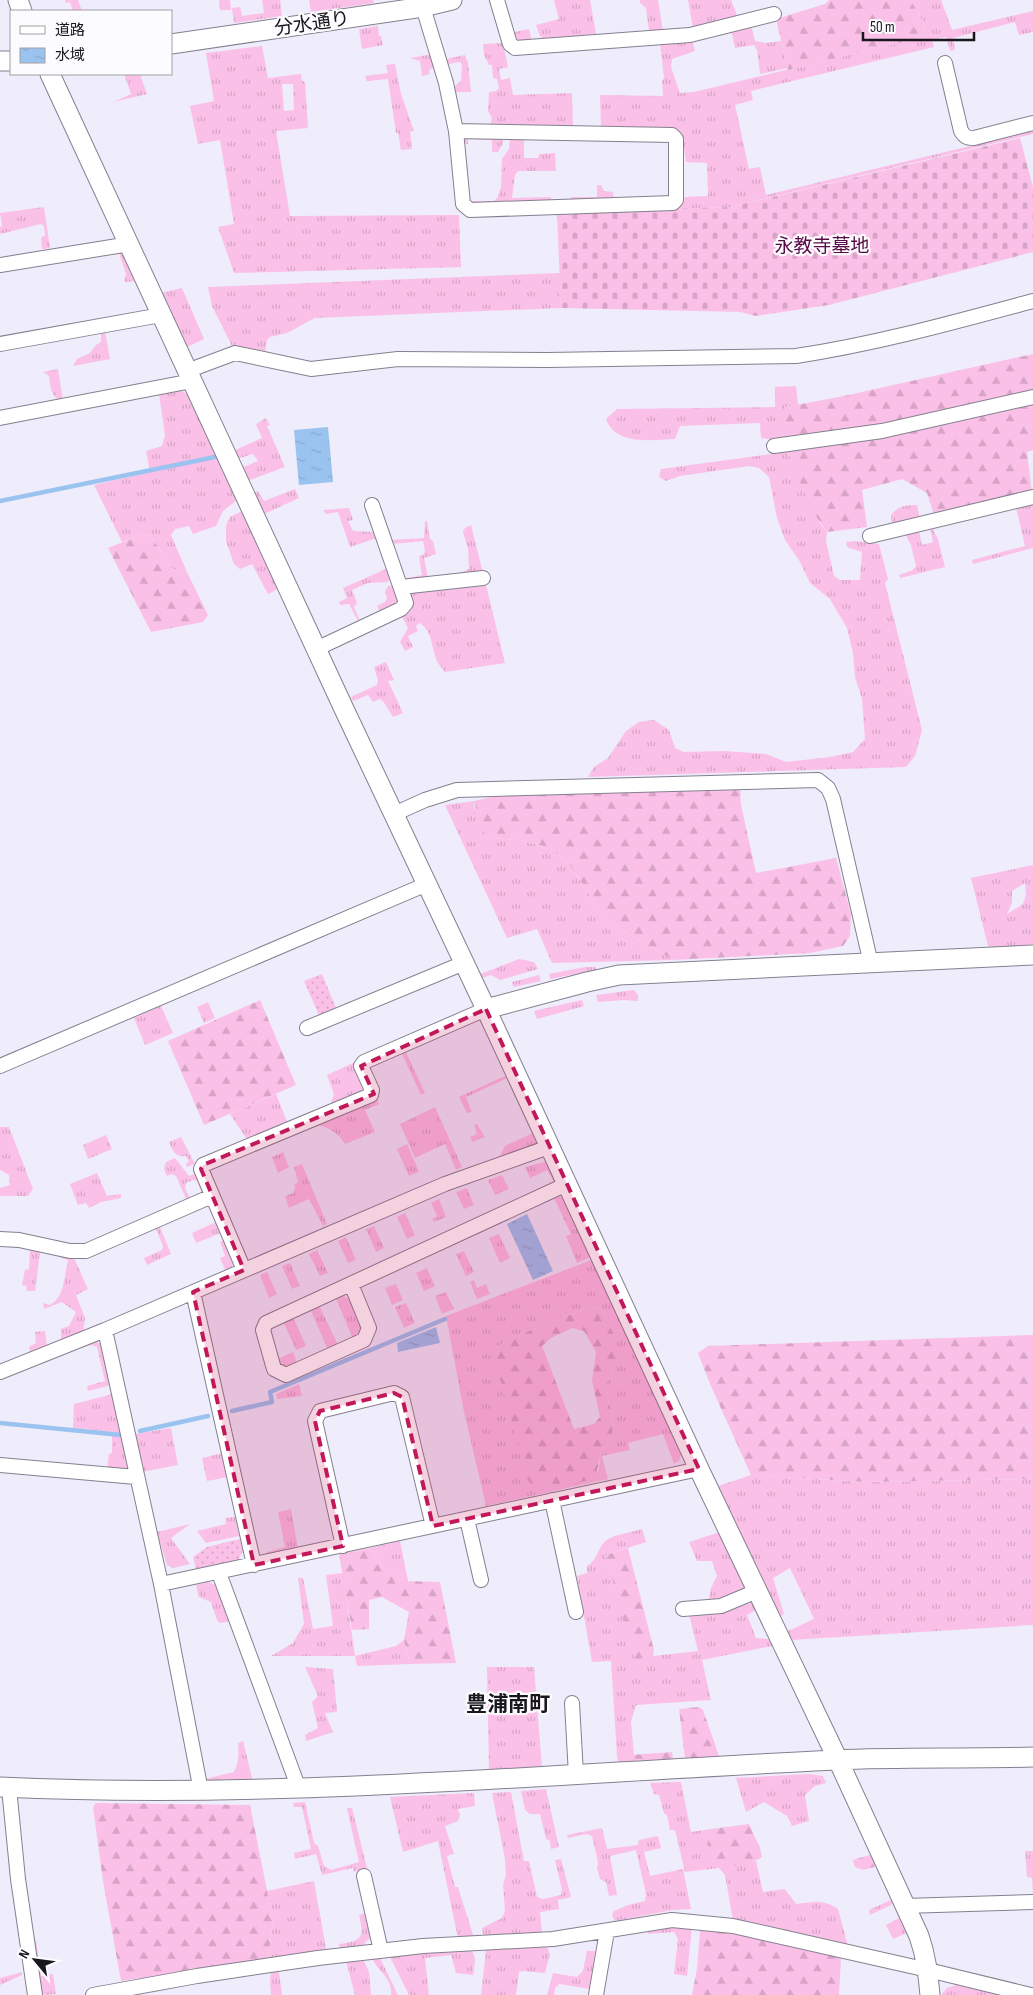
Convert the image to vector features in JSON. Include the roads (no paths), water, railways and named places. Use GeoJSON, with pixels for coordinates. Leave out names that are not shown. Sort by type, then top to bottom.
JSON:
{"type":"FeatureCollection","features":[{"type":"Feature","properties":{"kind":"street","name":"分水通り"},"geometry":{"type":"LineString","coordinates":[[172,44],[423,7],[452,0]]}},
{"type":"Feature","properties":{"kind":"street"},"geometry":{"type":"LineString","coordinates":[[497,0],[510,44],[515,48],[690,35],[774,14]]}},
{"type":"Feature","properties":{"kind":"street"},"geometry":{"type":"LineString","coordinates":[[423,7],[446,83],[456,131],[463,204],[470,210],[673,203],[676,200],[676,139],[672,135],[456,131]]}},
{"type":"Feature","properties":{"kind":"street"},"geometry":{"type":"LineString","coordinates":[[945,63],[961,131],[964,136],[974,138],[1033,123]]}},
{"type":"Feature","properties":{"kind":"street"},"geometry":{"type":"LineString","coordinates":[[50,75],[699,1469],[838,1760],[924,1951],[930,1995]]}},
{"type":"Feature","properties":{"kind":"street"},"geometry":{"type":"LineString","coordinates":[[0,265],[130,244]]}},
{"type":"Feature","properties":{"kind":"street"},"geometry":{"type":"LineString","coordinates":[[0,418],[190,376],[235,353],[311,369],[398,359],[547,360],[796,356],[829,351],[936,327],[1033,301]]}},
{"type":"Feature","properties":{"kind":"street"},"geometry":{"type":"LineString","coordinates":[[0,344],[161,315]]}},
{"type":"Feature","properties":{"kind":"street"},"geometry":{"type":"LineString","coordinates":[[774,446],[882,431],[1033,397]]}},
{"type":"Feature","properties":{"kind":"street"},"geometry":{"type":"LineString","coordinates":[[870,536],[1033,497]]}},
{"type":"Feature","properties":{"kind":"street"},"geometry":{"type":"LineString","coordinates":[[316,649],[401,609],[406,604],[372,505]]}},
{"type":"Feature","properties":{"kind":"street"},"geometry":{"type":"LineString","coordinates":[[401,588],[483,578]]}},
{"type":"Feature","properties":{"kind":"street"},"geometry":{"type":"LineString","coordinates":[[394,814],[425,800],[457,790],[818,780],[828,788],[833,799],[871,964]]}},
{"type":"Feature","properties":{"kind":"street"},"geometry":{"type":"LineString","coordinates":[[0,1066],[427,884]]}},
{"type":"Feature","properties":{"kind":"street"},"geometry":{"type":"LineString","coordinates":[[244,1270],[201,1169],[203,1165],[371,1095],[372,1090],[361,1066],[364,1062],[486,1009],[618,975],[1033,955]]}},
{"type":"Feature","properties":{"kind":"street"},"geometry":{"type":"LineString","coordinates":[[307,1028],[464,963]]}},
{"type":"Feature","properties":{"kind":"street"},"geometry":{"type":"LineString","coordinates":[[0,1372],[104,1330],[445,1184],[550,1147]]}},
{"type":"Feature","properties":{"kind":"street"},"geometry":{"type":"LineString","coordinates":[[351,1284],[369,1328],[364,1340],[286,1375],[274,1368],[263,1330],[266,1323],[567,1184]]}},
{"type":"Feature","properties":{"kind":"street"},"geometry":{"type":"LineString","coordinates":[[0,1239],[27,1241],[70,1251],[86,1251],[212,1196]]}},
{"type":"Feature","properties":{"kind":"street"},"geometry":{"type":"LineString","coordinates":[[193,1292],[254,1565]]}},
{"type":"Feature","properties":{"kind":"street"},"geometry":{"type":"LineString","coordinates":[[104,1330],[161,1584],[202,1791]]}},
{"type":"Feature","properties":{"kind":"street"},"geometry":{"type":"LineString","coordinates":[[343,1546],[315,1421],[320,1411],[394,1393],[402,1397],[433,1526]]}},
{"type":"Feature","properties":{"kind":"street"},"geometry":{"type":"LineString","coordinates":[[0,1465],[136,1477]]}},
{"type":"Feature","properties":{"kind":"street"},"geometry":{"type":"LineString","coordinates":[[161,1584],[699,1469]]}},
{"type":"Feature","properties":{"kind":"street"},"geometry":{"type":"LineString","coordinates":[[552,1500],[576,1612]]}},
{"type":"Feature","properties":{"kind":"street"},"geometry":{"type":"LineString","coordinates":[[466,1519],[481,1580]]}},
{"type":"Feature","properties":{"kind":"street"},"geometry":{"type":"LineString","coordinates":[[219,1573],[300,1789]]}},
{"type":"Feature","properties":{"kind":"street"},"geometry":{"type":"LineString","coordinates":[[683,1608],[721,1606],[757,1592]]}},
{"type":"Feature","properties":{"kind":"street"},"geometry":{"type":"LineString","coordinates":[[572,1703],[576,1775]]}},
{"type":"Feature","properties":{"kind":"street"},"geometry":{"type":"LineString","coordinates":[[34,1995],[4,1788],[202,1791],[300,1789],[838,1760],[1033,1757]]}},
{"type":"Feature","properties":{"kind":"street"},"geometry":{"type":"LineString","coordinates":[[364,1876],[381,1951]]}},
{"type":"Feature","properties":{"kind":"street"},"geometry":{"type":"LineString","coordinates":[[904,1906],[1033,1902]]}},
{"type":"Feature","properties":{"kind":"street"},"geometry":{"type":"LineString","coordinates":[[94,1995],[215,1973],[318,1958],[423,1946],[553,1939],[672,1920],[733,1926],[1031,1995]]}},
{"type":"Feature","properties":{"kind":"street"},"geometry":{"type":"LineString","coordinates":[[596,1995],[607,1931]]}},
{"type":"Feature","properties":{"kind":"water"},"geometry":{"type":"Polygon","coordinates":[[[328,427],[333,482],[299,485],[294,430],[328,427]]]}},
{"type":"Feature","properties":{"kind":"water"},"geometry":{"type":"Polygon","coordinates":[[[527,1214],[553,1271],[533,1280],[507,1224],[527,1214]]]}},
{"type":"Feature","properties":{"kind":"water"},"geometry":{"type":"Polygon","coordinates":[[[436,1327],[440,1343],[398,1352],[397,1343],[436,1327]]]}},
{"type":"Feature","properties":{"kind":"waterway"},"geometry":{"type":"LineString","coordinates":[[0,501],[215,457]]}},
{"type":"Feature","properties":{"kind":"waterway"},"geometry":{"type":"LineString","coordinates":[[232,1411],[272,1402],[270,1392],[445,1319]]}},
{"type":"Feature","properties":{"kind":"waterway"},"geometry":{"type":"LineString","coordinates":[[140,1431],[208,1416]]}},
{"type":"Feature","properties":{"kind":"waterway"},"geometry":{"type":"LineString","coordinates":[[0,1423],[121,1435]]}},
{"type":"Feature","properties":{"kind":"district","name":"豊浦南町"},"geometry":{"type":"Point","coordinates":[508,1704]}},
{"type":"Feature","properties":{"kind":"park label","name":"永教寺墓地"},"geometry":{"type":"Point","coordinates":[822,246]}}]}
